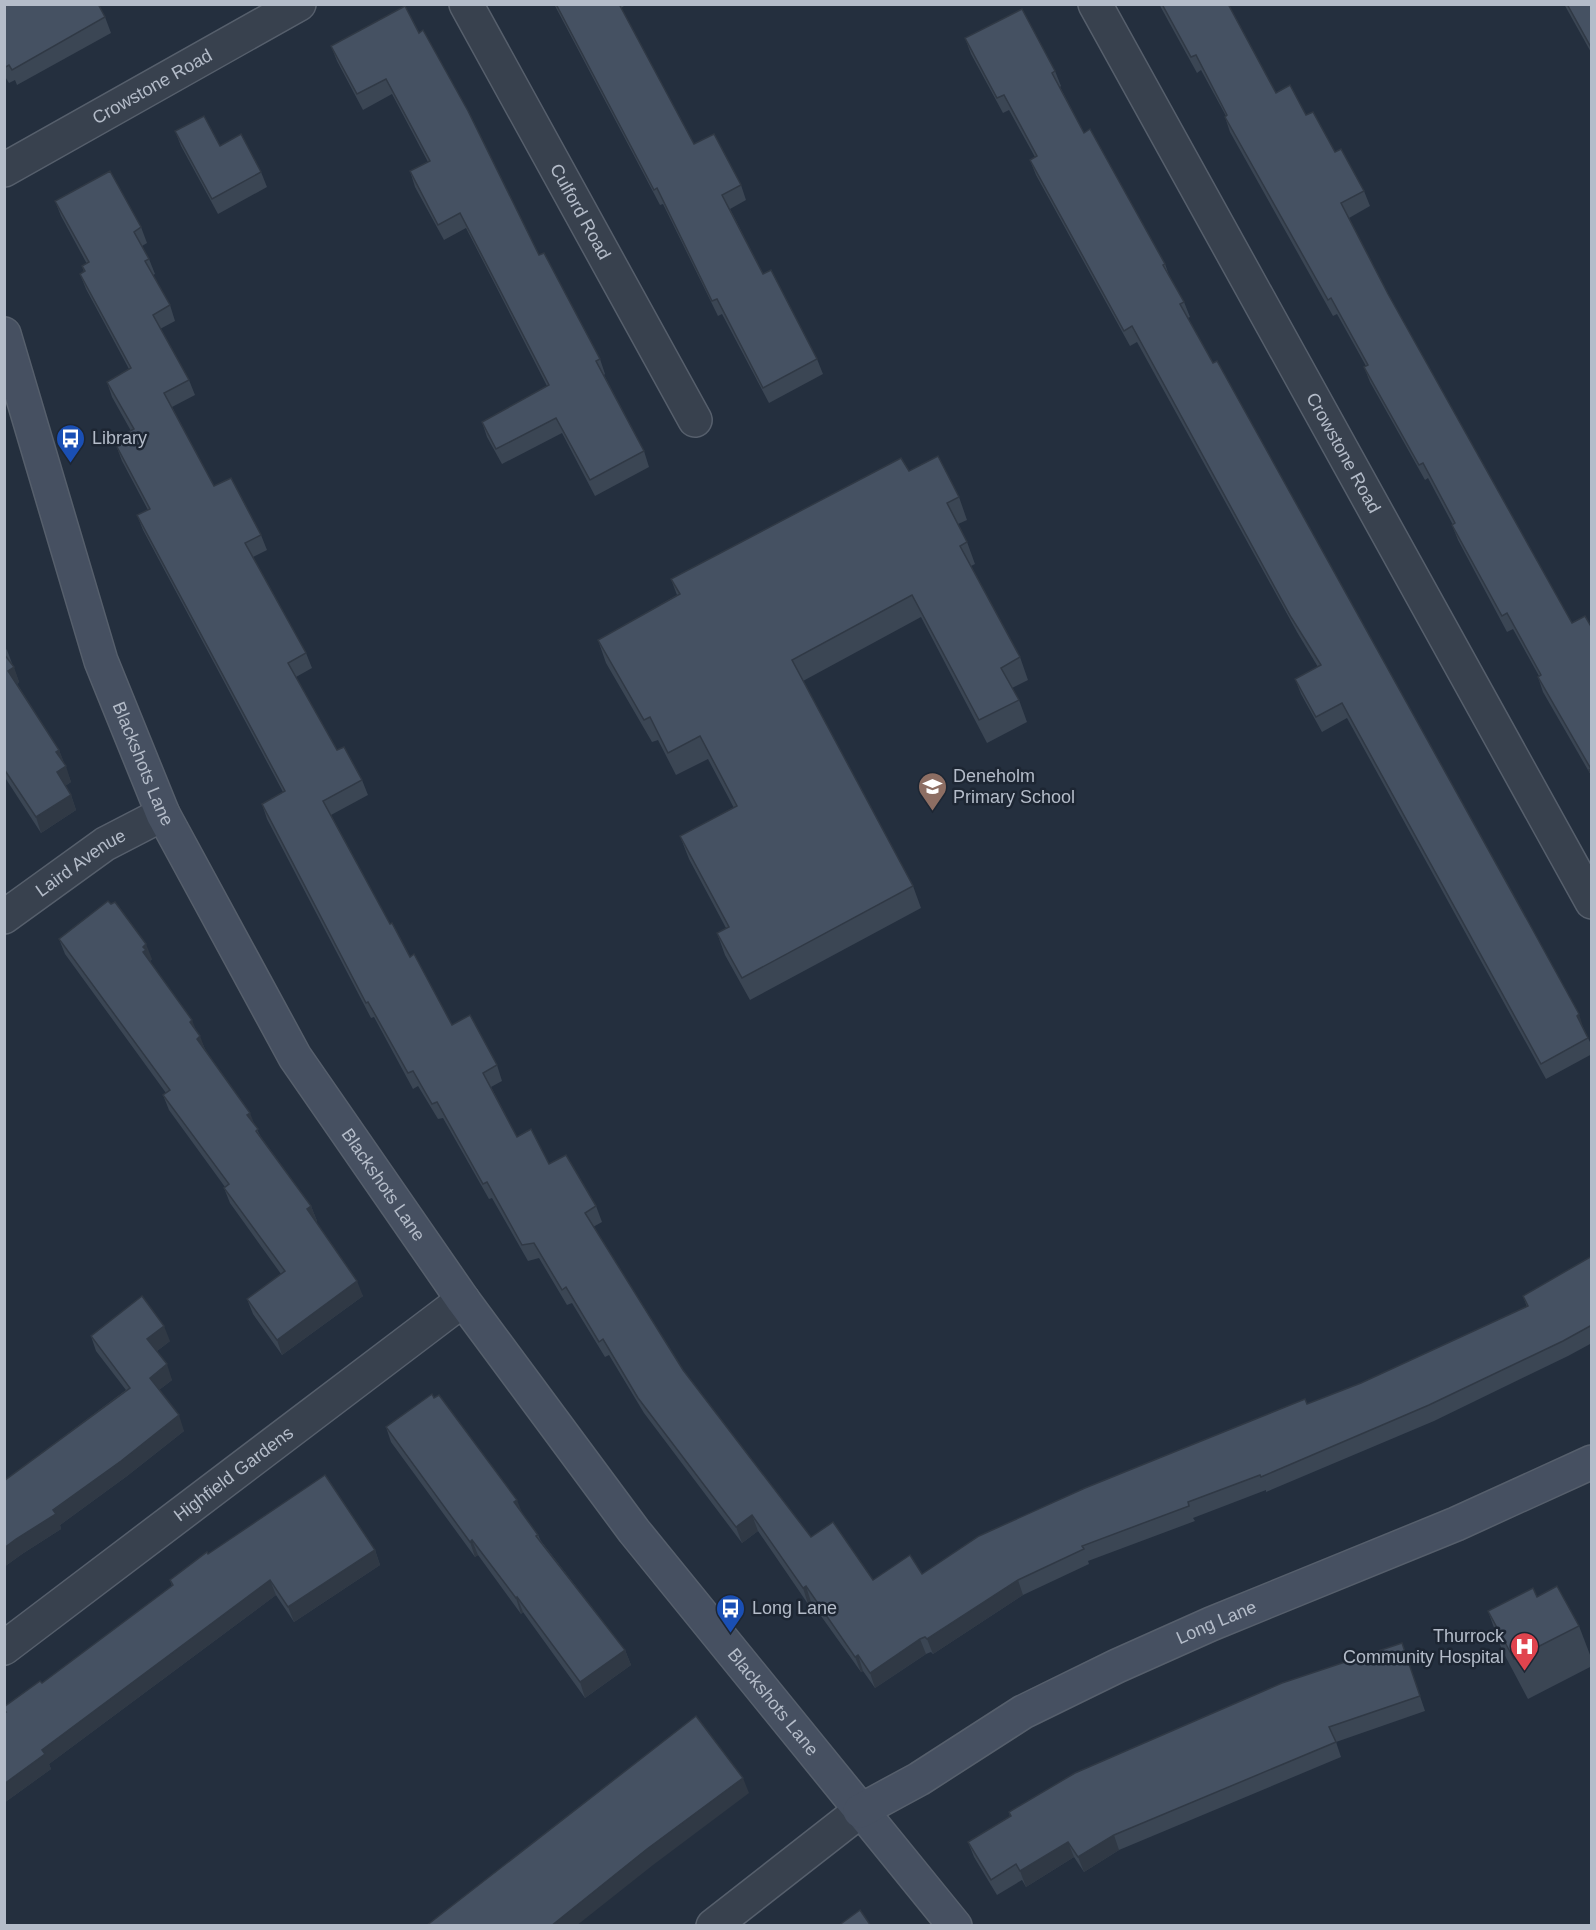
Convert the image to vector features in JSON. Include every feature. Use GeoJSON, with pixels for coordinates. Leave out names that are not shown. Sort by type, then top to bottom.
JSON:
{"type":"FeatureCollection","features":[{"type":"Feature","properties":{"kind":"street","name":"Crowstone Road"},"geometry":{"type":"LineString","coordinates":[[4,170],[299,4]]}},
{"type":"Feature","properties":{"kind":"street","name":"Culford Road"},"geometry":{"type":"LineString","coordinates":[[466,4],[695,420]]}},
{"type":"Feature","properties":{"kind":"street","name":"Crowstone Road"},"geometry":{"type":"LineString","coordinates":[[1095,4],[1592,902]]}},
{"type":"Feature","properties":{"kind":"street","name":"Blackshots Lane"},"geometry":{"type":"LineString","coordinates":[[4,334],[101,661],[163,814],[295,1057],[463,1300],[634,1531],[955,1926]]}},
{"type":"Feature","properties":{"kind":"street","name":"Laird Avenue"},"geometry":{"type":"LineString","coordinates":[[4,917],[105,844],[163,814]]}},
{"type":"Feature","properties":{"kind":"street","name":"Highfield Gardens"},"geometry":{"type":"LineString","coordinates":[[4,1648],[463,1300]]}},
{"type":"Feature","properties":{"kind":"street","name":"Long Lane"},"geometry":{"type":"LineString","coordinates":[[713,1926],[860,1811],[919,1779],[1023,1712],[1117,1666],[1211,1624],[1456,1524],[1592,1462]]}},
{"type":"Feature","properties":{"kind":"building"},"geometry":{"type":"Polygon","coordinates":[[[4,4],[98,4],[105,17],[12,70],[9,65],[4,68],[4,4]]]}},
{"type":"Feature","properties":{"kind":"building"},"geometry":{"type":"Polygon","coordinates":[[[556,4],[619,4],[694,144],[714,134],[741,185],[722,195],[763,274],[771,270],[817,359],[763,388],[717,299],[712,301],[657,188],[654,190],[556,4]]]}},
{"type":"Feature","properties":{"kind":"building"},"geometry":{"type":"Polygon","coordinates":[[[1162,4],[1228,4],[1276,93],[1290,85],[1306,115],[1313,112],[1335,152],[1341,149],[1364,191],[1341,203],[1388,294],[1572,623],[1585,616],[1592,628],[1592,774],[1538,677],[1541,675],[1507,613],[1502,616],[1452,525],[1455,523],[1423,463],[1419,465],[1364,367],[1368,365],[1331,298],[1328,300],[1225,117],[1227,115],[1196,55],[1191,57],[1162,4]]]}},
{"type":"Feature","properties":{"kind":"building"},"geometry":{"type":"Polygon","coordinates":[[[1567,4],[1592,4],[1592,49],[1567,4]]]}},
{"type":"Feature","properties":{"kind":"building"},"geometry":{"type":"Polygon","coordinates":[[[405,6],[419,33],[423,30],[468,111],[539,255],[544,253],[600,359],[596,361],[644,451],[590,480],[556,418],[496,449],[482,422],[549,385],[460,213],[438,225],[410,171],[430,161],[386,79],[357,94],[331,46],[405,6]]]}},
{"type":"Feature","properties":{"kind":"building"},"geometry":{"type":"Polygon","coordinates":[[[1022,9],[1084,133],[1090,129],[1165,264],[1163,265],[1184,302],[1180,304],[1213,363],[1217,361],[1579,1014],[1577,1016],[1588,1038],[1541,1064],[1342,703],[1316,717],[1295,679],[1321,665],[1291,617],[1132,326],[1124,331],[1030,160],[1037,156],[1004,95],[997,98],[965,38],[1022,9]]]}},
{"type":"Feature","properties":{"kind":"building"},"geometry":{"type":"Polygon","coordinates":[[[204,116],[220,146],[241,134],[261,172],[212,199],[175,131],[204,116]]]}},
{"type":"Feature","properties":{"kind":"building"},"geometry":{"type":"Polygon","coordinates":[[[110,171],[141,227],[134,232],[149,259],[145,261],[170,305],[153,315],[189,380],[164,393],[214,486],[231,478],[261,535],[245,543],[306,653],[288,663],[337,750],[344,747],[362,780],[323,801],[390,924],[392,923],[410,957],[414,954],[452,1025],[470,1015],[497,1065],[483,1073],[517,1137],[531,1129],[549,1164],[566,1155],[596,1206],[585,1213],[683,1370],[811,1537],[833,1522],[873,1580],[910,1555],[922,1574],[979,1536],[1085,1488],[1305,1399],[1307,1404],[1361,1383],[1528,1306],[1523,1296],[1592,1256],[1592,1325],[1429,1405],[1261,1477],[1260,1475],[1188,1502],[1189,1506],[1082,1546],[1084,1549],[1018,1580],[927,1639],[925,1637],[920,1639],[870,1673],[858,1655],[855,1657],[806,1586],[803,1588],[752,1515],[736,1527],[638,1398],[603,1339],[599,1342],[566,1287],[562,1290],[534,1243],[522,1245],[487,1182],[483,1184],[437,1102],[432,1104],[413,1071],[408,1073],[368,1002],[366,1003],[262,804],[285,791],[137,515],[150,509],[116,445],[120,443],[117,438],[134,429],[107,382],[131,368],[80,274],[85,271],[82,266],[89,262],[55,201],[110,171]]]}},
{"type":"Feature","properties":{"kind":"building"},"geometry":{"type":"Polygon","coordinates":[[[938,456],[959,497],[947,503],[967,542],[960,546],[1020,657],[1001,668],[1019,700],[979,720],[912,595],[792,660],[913,886],[742,978],[717,933],[729,927],[680,836],[737,806],[700,736],[668,753],[650,717],[644,720],[598,640],[680,594],[671,579],[901,458],[909,471],[938,456]]]}},
{"type":"Feature","properties":{"kind":"building"},"geometry":{"type":"Polygon","coordinates":[[[4,654],[14,667],[8,671],[59,750],[56,752],[66,766],[57,772],[71,795],[36,817],[4,769],[4,654]]]}},
{"type":"Feature","properties":{"kind":"building"},"geometry":{"type":"Polygon","coordinates":[[[108,901],[111,904],[115,902],[146,944],[143,947],[146,950],[143,952],[192,1020],[190,1022],[200,1036],[197,1039],[250,1113],[247,1115],[258,1129],[256,1131],[311,1206],[307,1209],[357,1281],[277,1340],[247,1299],[285,1271],[224,1188],[229,1184],[163,1095],[170,1090],[59,939],[108,901]]]}},
{"type":"Feature","properties":{"kind":"building"},"geometry":{"type":"Polygon","coordinates":[[[142,1296],[164,1326],[147,1339],[167,1364],[150,1378],[179,1415],[121,1461],[53,1510],[56,1514],[4,1548],[4,1481],[130,1388],[91,1336],[142,1296]]]}},
{"type":"Feature","properties":{"kind":"building"},"geometry":{"type":"Polygon","coordinates":[[[432,1394],[434,1398],[439,1395],[517,1500],[514,1502],[538,1535],[536,1536],[625,1650],[580,1682],[517,1597],[472,1540],[470,1542],[386,1427],[432,1394]]]}},
{"type":"Feature","properties":{"kind":"building"},"geometry":{"type":"Polygon","coordinates":[[[325,1475],[375,1550],[288,1607],[270,1580],[42,1750],[45,1754],[4,1784],[4,1713],[6,1712],[4,1707],[40,1681],[42,1683],[173,1585],[170,1580],[207,1552],[208,1554],[325,1475]]]}},
{"type":"Feature","properties":{"kind":"building"},"geometry":{"type":"Polygon","coordinates":[[[1557,1586],[1579,1626],[1514,1659],[1488,1611],[1533,1588],[1537,1597],[1557,1586]]]}},
{"type":"Feature","properties":{"kind":"building"},"geometry":{"type":"Polygon","coordinates":[[[1402,1643],[1420,1696],[1329,1727],[1336,1742],[1114,1835],[1078,1857],[1068,1842],[1020,1871],[1016,1864],[991,1880],[968,1842],[1011,1816],[1009,1812],[1075,1773],[1282,1683],[1402,1643]]]}},
{"type":"Feature","properties":{"kind":"building"},"geometry":{"type":"Polygon","coordinates":[[[696,1716],[743,1778],[647,1849],[551,1926],[426,1926],[696,1716]]]}},
{"type":"Feature","properties":{"kind":"building"},"geometry":{"type":"Polygon","coordinates":[[[860,1910],[871,1926],[838,1926],[860,1910]]]}},
{"type":"Feature","properties":{"kind":"place","name":"Library"},"geometry":{"type":"Point","coordinates":[71,464]}},
{"type":"Feature","properties":{"kind":"place","name":"Deneholm Primary School"},"geometry":{"type":"Point","coordinates":[932,812]}},
{"type":"Feature","properties":{"kind":"place","name":"Long Lane"},"geometry":{"type":"Point","coordinates":[731,1634]}},
{"type":"Feature","properties":{"kind":"place","name":"Thurrock Community Hospital"},"geometry":{"type":"Point","coordinates":[1525,1672]}}]}
